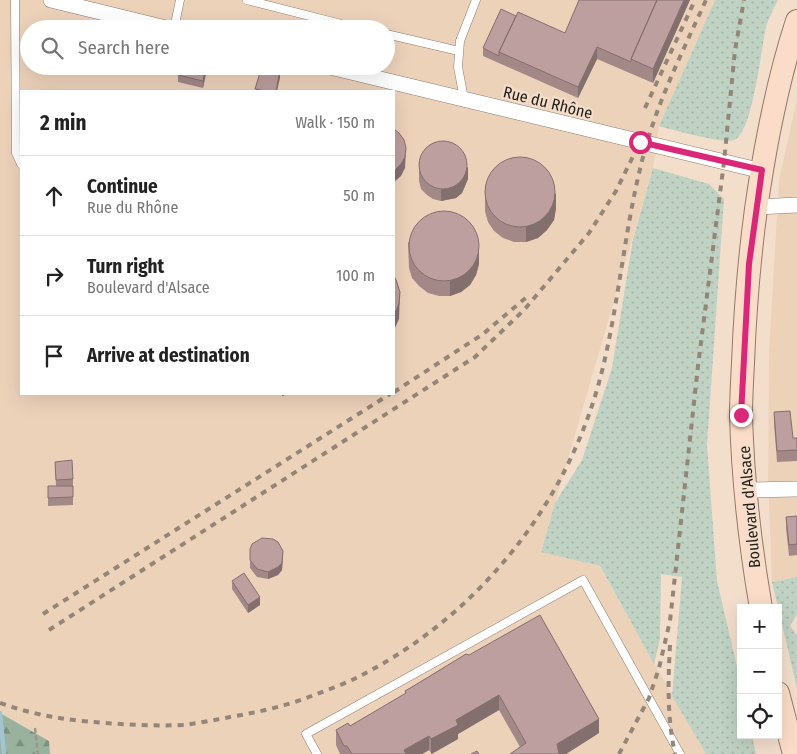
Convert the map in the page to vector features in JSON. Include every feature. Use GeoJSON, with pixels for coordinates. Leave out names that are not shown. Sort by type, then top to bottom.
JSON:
{"type":"FeatureCollection","features":[{"type":"Feature","properties":{"kind":"street"},"geometry":{"type":"LineString","coordinates":[[51,0],[76,3],[139,20]]}},
{"type":"Feature","properties":{"kind":"street","name":"Boulevard d'Alsace"},"geometry":{"type":"LineString","coordinates":[[760,604],[754,572],[745,490],[741,415],[744,338],[749,264],[762,170],[774,111],[797,21]]}},
{"type":"Feature","properties":{"kind":"street","name":"Rue du Rhône"},"geometry":{"type":"LineString","coordinates":[[364,75],[762,170]]}},
{"type":"Feature","properties":{"kind":"street"},"geometry":{"type":"LineString","coordinates":[[757,207],[797,205]]}},
{"type":"Feature","properties":{"kind":"street"},"geometry":{"type":"LineString","coordinates":[[745,490],[797,489]]}},
{"type":"Feature","properties":{"kind":"street"},"geometry":{"type":"LineString","coordinates":[[782,709],[794,754]]}},
{"type":"Feature","properties":{"kind":"lane"},"geometry":{"type":"LineString","coordinates":[[15,0],[16,153],[20,162]]}},
{"type":"Feature","properties":{"kind":"lane"},"geometry":{"type":"LineString","coordinates":[[174,20],[180,0]]}},
{"type":"Feature","properties":{"kind":"lane"},"geometry":{"type":"LineString","coordinates":[[247,0],[326,20]]}},
{"type":"Feature","properties":{"kind":"lane"},"geometry":{"type":"LineString","coordinates":[[464,99],[458,67],[460,41],[476,0]]}},
{"type":"Feature","properties":{"kind":"lane"},"geometry":{"type":"LineString","coordinates":[[395,36],[459,51]]}},
{"type":"Feature","properties":{"kind":"lane"},"geometry":{"type":"LineString","coordinates":[[316,754],[306,734],[583,580],[680,754]]}},
{"type":"Feature","properties":{"kind":"path"},"geometry":{"type":"LineString","coordinates":[[35,728],[38,754]]}},
{"type":"Feature","properties":{"kind":"shaded area"},"geometry":{"type":"Polygon","coordinates":[[[0,0],[715,0],[659,126],[653,168],[541,551],[599,566],[706,754],[50,754],[49,741],[0,713],[0,0]]]}},
{"type":"Feature","properties":{"kind":"shaded area"},"geometry":{"type":"Polygon","coordinates":[[[797,99],[797,577],[772,582],[768,480],[769,352],[779,180],[797,99]]]}},
{"type":"Feature","properties":{"kind":"green space"},"geometry":{"type":"Polygon","coordinates":[[[715,0],[778,0],[766,28],[755,91],[746,124],[740,135],[734,140],[728,141],[659,126],[715,0]]]}},
{"type":"Feature","properties":{"kind":"green space"},"geometry":{"type":"Polygon","coordinates":[[[653,168],[709,184],[724,199],[707,445],[717,581],[737,667],[737,739],[753,739],[756,754],[706,754],[672,696],[682,577],[661,574],[660,639],[654,664],[600,566],[541,552],[555,503],[582,460],[612,368],[633,239],[653,168]]]}},
{"type":"Feature","properties":{"kind":"green space"},"geometry":{"type":"Polygon","coordinates":[[[797,577],[797,614],[790,626],[797,635],[797,688],[782,624],[782,604],[777,604],[772,582],[797,577]]]}},
{"type":"Feature","properties":{"kind":"green space"},"geometry":{"type":"Polygon","coordinates":[[[0,713],[49,741],[50,754],[0,754],[0,713]]]}},
{"type":"Feature","properties":{"kind":"building"},"geometry":{"type":"Polygon","coordinates":[[[579,0],[657,0],[631,62],[597,47],[578,87],[499,52],[518,12],[565,33],[579,0]]]}},
{"type":"Feature","properties":{"kind":"building"},"geometry":{"type":"Polygon","coordinates":[[[657,0],[684,0],[653,69],[631,59],[657,0]]]}},
{"type":"Feature","properties":{"kind":"building"},"geometry":{"type":"Polygon","coordinates":[[[501,9],[516,16],[499,52],[499,56],[483,48],[501,9]]]}},
{"type":"Feature","properties":{"kind":"building"},"geometry":{"type":"Polygon","coordinates":[[[178,75],[204,75],[203,81],[178,75]]]}},
{"type":"Feature","properties":{"kind":"building"},"geometry":{"type":"Polygon","coordinates":[[[259,75],[279,75],[276,90],[255,89],[259,75]]]}},
{"type":"Feature","properties":{"kind":"building"},"geometry":{"type":"Polygon","coordinates":[[[395,130],[404,140],[406,148],[405,157],[395,170],[395,130]]]}},
{"type":"Feature","properties":{"kind":"building"},"geometry":{"type":"Polygon","coordinates":[[[438,141],[448,141],[460,148],[467,160],[467,170],[460,182],[448,189],[438,189],[430,185],[423,178],[419,170],[419,160],[423,152],[430,145],[438,141]]]}},
{"type":"Feature","properties":{"kind":"building"},"geometry":{"type":"Polygon","coordinates":[[[527,157],[540,163],[549,172],[553,178],[555,192],[553,206],[545,217],[534,225],[513,227],[506,225],[495,217],[487,206],[485,185],[487,178],[495,167],[506,159],[527,157]]]}},
{"type":"Feature","properties":{"kind":"building"},"geometry":{"type":"Polygon","coordinates":[[[451,211],[464,217],[473,226],[477,232],[479,246],[477,260],[469,271],[458,279],[437,281],[430,279],[419,271],[411,260],[409,239],[411,232],[419,221],[430,213],[451,211]]]}},
{"type":"Feature","properties":{"kind":"building"},"geometry":{"type":"Polygon","coordinates":[[[395,278],[400,292],[399,304],[395,313],[395,278]]]}},
{"type":"Feature","properties":{"kind":"building"},"geometry":{"type":"Polygon","coordinates":[[[790,411],[793,438],[797,438],[797,450],[777,451],[774,412],[790,411]]]}},
{"type":"Feature","properties":{"kind":"building"},"geometry":{"type":"Polygon","coordinates":[[[72,460],[73,479],[56,480],[55,462],[72,460]]]}},
{"type":"Feature","properties":{"kind":"building"},"geometry":{"type":"Polygon","coordinates":[[[48,486],[73,486],[73,497],[48,498],[48,486]]]}},
{"type":"Feature","properties":{"kind":"building"},"geometry":{"type":"Polygon","coordinates":[[[797,516],[797,544],[789,545],[786,517],[797,516]]]}},
{"type":"Feature","properties":{"kind":"building"},"geometry":{"type":"Polygon","coordinates":[[[262,538],[273,539],[278,542],[283,551],[282,563],[268,572],[257,569],[250,560],[252,544],[262,538]]]}},
{"type":"Feature","properties":{"kind":"building"},"geometry":{"type":"Polygon","coordinates":[[[244,573],[260,597],[248,605],[232,581],[244,573]]]}},
{"type":"Feature","properties":{"kind":"building"},"geometry":{"type":"Polygon","coordinates":[[[540,615],[599,719],[557,744],[559,754],[510,754],[526,743],[499,695],[456,720],[458,725],[431,739],[429,736],[404,750],[406,754],[352,754],[347,746],[344,746],[336,730],[348,723],[350,726],[466,654],[469,655],[540,615]]]}},
{"type":"Feature","properties":{"kind":"waterway"},"geometry":{"type":"LineString","coordinates":[[0,713],[4,754]]}},
{"type":"Feature","properties":{"kind":"railway"},"geometry":{"type":"LineString","coordinates":[[645,108],[695,0]]}},
{"type":"Feature","properties":{"kind":"railway"},"geometry":{"type":"LineString","coordinates":[[0,703],[59,718],[104,723],[152,725],[190,724],[273,708],[304,699],[362,675],[404,650],[443,621],[479,588],[512,552],[540,513],[565,470],[585,426],[607,351],[636,185],[643,157],[671,77],[706,0]]}},
{"type":"Feature","properties":{"kind":"railway"},"geometry":{"type":"LineString","coordinates":[[619,754],[649,698],[659,668],[670,621],[698,366],[724,162],[735,50],[744,0]]}},
{"type":"Feature","properties":{"kind":"railway"},"geometry":{"type":"LineString","coordinates":[[49,630],[475,357],[524,310],[589,233],[616,191],[644,134]]}},
{"type":"Feature","properties":{"kind":"railway"},"geometry":{"type":"LineString","coordinates":[[395,391],[483,334],[529,295]]}},
{"type":"Feature","properties":{"kind":"railway"},"geometry":{"type":"LineString","coordinates":[[43,614],[388,395]]}},
{"type":"Feature","properties":{"kind":"railway"},"geometry":{"type":"LineString","coordinates":[[670,645],[669,700],[675,754]]}},
{"type":"Feature","properties":{"kind":"route"},"geometry":{"type":"LineString","coordinates":[[640,142],[762,170],[749,264],[741,415]]}}]}
